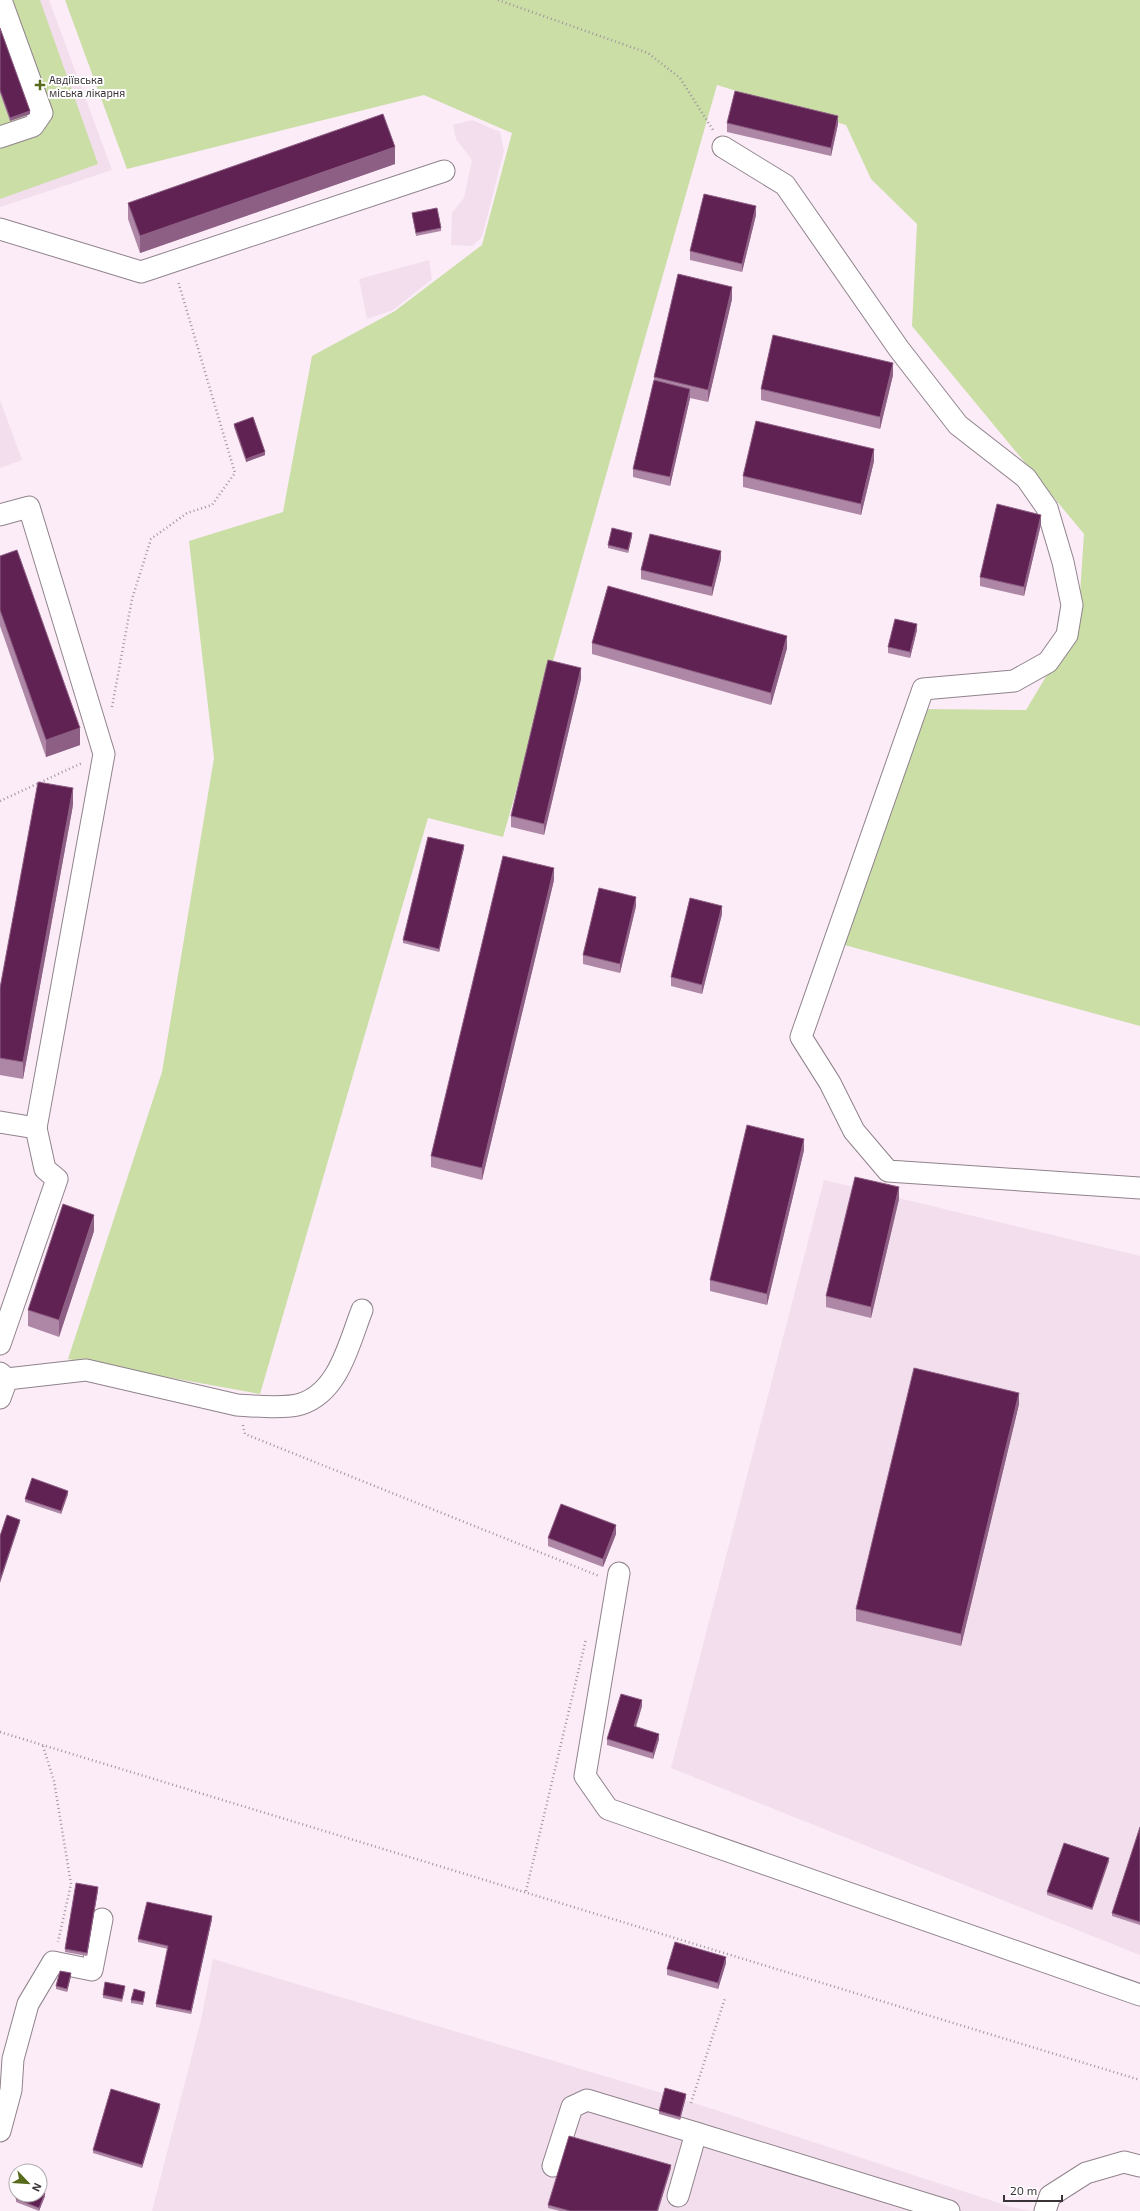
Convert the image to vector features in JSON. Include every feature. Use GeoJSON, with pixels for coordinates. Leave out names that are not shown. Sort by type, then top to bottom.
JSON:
{"type":"FeatureCollection","features":[{"type":"Feature","properties":{"kind":"street"},"geometry":{"type":"LineString","coordinates":[[0,137],[33,126],[42,113],[2,0]]}},
{"type":"Feature","properties":{"kind":"street"},"geometry":{"type":"LineString","coordinates":[[724,147],[785,185],[899,349],[958,425],[1026,478],[1048,508],[1063,562],[1072,605],[1067,634],[1048,662],[1014,681],[923,689],[801,1037],[830,1083],[854,1131],[888,1171],[1140,1188]]}},
{"type":"Feature","properties":{"kind":"street"},"geometry":{"type":"LineString","coordinates":[[0,229],[141,272],[444,171]]}},
{"type":"Feature","properties":{"kind":"street"},"geometry":{"type":"LineString","coordinates":[[0,515],[29,507],[104,754],[36,1128],[45,1170],[57,1179],[0,1344]]}},
{"type":"Feature","properties":{"kind":"street"},"geometry":{"type":"LineString","coordinates":[[0,1122],[36,1128]]}},
{"type":"Feature","properties":{"kind":"street"},"geometry":{"type":"LineString","coordinates":[[0,1398],[3,1376],[86,1370],[237,1405],[261,1407],[301,1404],[323,1390],[336,1374],[362,1310]]}},
{"type":"Feature","properties":{"kind":"street"},"geometry":{"type":"LineString","coordinates":[[610,1575],[585,1776],[608,1809],[1140,1995]]}},
{"type":"Feature","properties":{"kind":"street"},"geometry":{"type":"LineString","coordinates":[[0,2130],[11,2090],[13,2059],[28,2004],[53,1962],[92,1970],[102,1919]]}},
{"type":"Feature","properties":{"kind":"street"},"geometry":{"type":"LineString","coordinates":[[553,2166],[572,2108],[587,2100],[949,2211]]}},
{"type":"Feature","properties":{"kind":"street"},"geometry":{"type":"LineString","coordinates":[[678,2196],[696,2133]]}},
{"type":"Feature","properties":{"kind":"street"},"geometry":{"type":"LineString","coordinates":[[1045,2211],[1050,2196],[1086,2173],[1124,2162],[1140,2166]]}},
{"type":"Feature","properties":{"kind":"path"},"geometry":{"type":"LineString","coordinates":[[498,0],[648,53],[680,78],[724,147]]}},
{"type":"Feature","properties":{"kind":"path"},"geometry":{"type":"LineString","coordinates":[[111,715],[132,599],[151,539],[187,513],[212,505],[235,473],[172,262]]}},
{"type":"Feature","properties":{"kind":"path"},"geometry":{"type":"LineString","coordinates":[[0,801],[104,754]]}},
{"type":"Feature","properties":{"kind":"path"},"geometry":{"type":"LineString","coordinates":[[237,1405],[245,1434],[610,1575]]}},
{"type":"Feature","properties":{"kind":"path"},"geometry":{"type":"LineString","coordinates":[[526,1891],[586,1638]]}},
{"type":"Feature","properties":{"kind":"path"},"geometry":{"type":"LineString","coordinates":[[0,1732],[526,1891],[1140,2080]]}},
{"type":"Feature","properties":{"kind":"path"},"geometry":{"type":"LineString","coordinates":[[43,1746],[54,1782],[71,1884],[53,1962]]}},
{"type":"Feature","properties":{"kind":"path"},"geometry":{"type":"LineString","coordinates":[[691,2103],[725,1998]]}},
{"type":"Feature","properties":{"kind":"shaded area","name":"Авдіївська міська лікарня"},"geometry":{"type":"Polygon","coordinates":[[[0,0],[49,0],[112,170],[0,207],[0,0]]]}},
{"type":"Feature","properties":{"kind":"shaded area"},"geometry":{"type":"Polygon","coordinates":[[[472,120],[500,132],[504,151],[482,237],[472,246],[451,245],[452,213],[464,198],[472,160],[456,139],[453,125],[472,120]]]}},
{"type":"Feature","properties":{"kind":"shaded area"},"geometry":{"type":"Polygon","coordinates":[[[429,260],[432,279],[393,310],[367,319],[359,279],[429,260]]]}},
{"type":"Feature","properties":{"kind":"shaded area"},"geometry":{"type":"Polygon","coordinates":[[[0,400],[22,460],[0,468],[0,400]]]}},
{"type":"Feature","properties":{"kind":"shaded area"},"geometry":{"type":"Polygon","coordinates":[[[824,1180],[1140,1256],[1140,1955],[671,1768],[824,1180]]]}},
{"type":"Feature","properties":{"kind":"shaded area"},"geometry":{"type":"Polygon","coordinates":[[[213,1959],[685,2100],[1011,2207],[1032,2211],[152,2211],[201,2020],[213,1959]]]}},
{"type":"Feature","properties":{"kind":"green space","name":"Авдіївська міська лікарня"},"geometry":{"type":"Polygon","coordinates":[[[0,0],[40,0],[98,164],[0,199],[0,0]]]}},
{"type":"Feature","properties":{"kind":"green space"},"geometry":{"type":"Polygon","coordinates":[[[65,0],[1140,0],[1140,1026],[841,944],[924,709],[1026,710],[1078,623],[1084,534],[912,326],[917,224],[871,179],[846,125],[717,85],[503,837],[428,818],[260,1394],[68,1359],[162,1072],[214,758],[189,541],[283,512],[312,356],[395,311],[482,245],[512,133],[424,95],[127,169],[65,0]]]}},
{"type":"Feature","properties":{"kind":"building"},"geometry":{"type":"Polygon","coordinates":[[[0,28],[30,111],[10,118],[0,90],[0,28]]]}},
{"type":"Feature","properties":{"kind":"building"},"geometry":{"type":"Polygon","coordinates":[[[735,91],[838,116],[831,148],[727,123],[735,91]]]}},
{"type":"Feature","properties":{"kind":"building"},"geometry":{"type":"Polygon","coordinates":[[[383,114],[395,147],[140,236],[128,203],[383,114]]]}},
{"type":"Feature","properties":{"kind":"building"},"geometry":{"type":"Polygon","coordinates":[[[704,194],[756,206],[742,264],[690,251],[704,194]]]}},
{"type":"Feature","properties":{"kind":"building"},"geometry":{"type":"Polygon","coordinates":[[[437,208],[441,228],[416,233],[412,213],[437,208]]]}},
{"type":"Feature","properties":{"kind":"building"},"geometry":{"type":"Polygon","coordinates":[[[678,274],[732,287],[708,390],[654,377],[678,274]]]}},
{"type":"Feature","properties":{"kind":"building"},"geometry":{"type":"Polygon","coordinates":[[[773,335],[893,363],[880,417],[761,389],[773,335]]]}},
{"type":"Feature","properties":{"kind":"building"},"geometry":{"type":"Polygon","coordinates":[[[654,380],[690,389],[670,477],[633,469],[654,380]]]}},
{"type":"Feature","properties":{"kind":"building"},"geometry":{"type":"Polygon","coordinates":[[[253,417],[265,452],[246,459],[234,424],[253,417]]]}},
{"type":"Feature","properties":{"kind":"building"},"geometry":{"type":"Polygon","coordinates":[[[756,421],[874,449],[861,504],[743,476],[756,421]]]}},
{"type":"Feature","properties":{"kind":"building"},"geometry":{"type":"Polygon","coordinates":[[[997,504],[1041,515],[1024,587],[980,577],[997,504]]]}},
{"type":"Feature","properties":{"kind":"building"},"geometry":{"type":"Polygon","coordinates":[[[612,528],[632,533],[628,550],[608,545],[612,528]]]}},
{"type":"Feature","properties":{"kind":"building"},"geometry":{"type":"Polygon","coordinates":[[[650,534],[721,551],[712,587],[641,570],[650,534]]]}},
{"type":"Feature","properties":{"kind":"building"},"geometry":{"type":"Polygon","coordinates":[[[17,550],[80,728],[46,740],[0,610],[0,556],[17,550]]]}},
{"type":"Feature","properties":{"kind":"building"},"geometry":{"type":"Polygon","coordinates":[[[608,586],[787,636],[771,693],[592,643],[608,586]]]}},
{"type":"Feature","properties":{"kind":"building"},"geometry":{"type":"Polygon","coordinates":[[[895,619],[917,624],[910,652],[888,647],[895,619]]]}},
{"type":"Feature","properties":{"kind":"building"},"geometry":{"type":"Polygon","coordinates":[[[548,660],[581,668],[544,824],[511,816],[548,660]]]}},
{"type":"Feature","properties":{"kind":"building"},"geometry":{"type":"Polygon","coordinates":[[[38,782],[73,788],[23,1062],[0,1058],[0,988],[38,782]]]}},
{"type":"Feature","properties":{"kind":"building"},"geometry":{"type":"Polygon","coordinates":[[[428,837],[464,845],[439,949],[403,940],[428,837]]]}},
{"type":"Feature","properties":{"kind":"building"},"geometry":{"type":"Polygon","coordinates":[[[503,856],[554,868],[482,1168],[431,1156],[503,856]]]}},
{"type":"Feature","properties":{"kind":"building"},"geometry":{"type":"Polygon","coordinates":[[[599,888],[636,897],[620,964],[583,955],[599,888]]]}},
{"type":"Feature","properties":{"kind":"building"},"geometry":{"type":"Polygon","coordinates":[[[690,898],[722,906],[702,985],[671,977],[690,898]]]}},
{"type":"Feature","properties":{"kind":"building"},"geometry":{"type":"Polygon","coordinates":[[[747,1125],[804,1139],[767,1294],[710,1280],[747,1125]]]}},
{"type":"Feature","properties":{"kind":"building"},"geometry":{"type":"Polygon","coordinates":[[[855,1177],[899,1187],[871,1307],[826,1296],[855,1177]]]}},
{"type":"Feature","properties":{"kind":"building"},"geometry":{"type":"Polygon","coordinates":[[[63,1204],[94,1215],[59,1320],[28,1310],[63,1204]]]}},
{"type":"Feature","properties":{"kind":"building"},"geometry":{"type":"Polygon","coordinates":[[[914,1368],[1019,1393],[961,1634],[856,1609],[914,1368]]]}},
{"type":"Feature","properties":{"kind":"building"},"geometry":{"type":"Polygon","coordinates":[[[32,1478],[68,1491],[61,1511],[25,1499],[32,1478]]]}},
{"type":"Feature","properties":{"kind":"building"},"geometry":{"type":"Polygon","coordinates":[[[561,1504],[616,1525],[603,1559],[548,1538],[561,1504]]]}},
{"type":"Feature","properties":{"kind":"building"},"geometry":{"type":"Polygon","coordinates":[[[7,1515],[20,1520],[0,1580],[0,1536],[7,1515]]]}},
{"type":"Feature","properties":{"kind":"building"},"geometry":{"type":"Polygon","coordinates":[[[621,1694],[642,1700],[634,1726],[659,1734],[653,1753],[607,1739],[621,1694]]]}},
{"type":"Feature","properties":{"kind":"building"},"geometry":{"type":"Polygon","coordinates":[[[1140,1827],[1140,1922],[1112,1913],[1140,1827]]]}},
{"type":"Feature","properties":{"kind":"building"},"geometry":{"type":"Polygon","coordinates":[[[1064,1843],[1109,1858],[1092,1908],[1047,1892],[1064,1843]]]}},
{"type":"Feature","properties":{"kind":"building"},"geometry":{"type":"Polygon","coordinates":[[[76,1883],[98,1887],[87,1953],[65,1949],[76,1883]]]}},
{"type":"Feature","properties":{"kind":"building"},"geometry":{"type":"Polygon","coordinates":[[[147,1902],[212,1916],[191,2011],[156,2004],[168,1946],[138,1939],[147,1902]]]}},
{"type":"Feature","properties":{"kind":"building"},"geometry":{"type":"Polygon","coordinates":[[[675,1942],[726,1957],[718,1983],[667,1969],[675,1942]]]}},
{"type":"Feature","properties":{"kind":"building"},"geometry":{"type":"Polygon","coordinates":[[[60,1971],[71,1973],[67,1989],[56,1986],[60,1971]]]}},
{"type":"Feature","properties":{"kind":"building"},"geometry":{"type":"Polygon","coordinates":[[[105,1982],[125,1986],[122,1999],[103,1995],[105,1982]]]}},
{"type":"Feature","properties":{"kind":"building"},"geometry":{"type":"Polygon","coordinates":[[[134,1989],[145,1992],[143,2002],[131,2000],[134,1989]]]}},
{"type":"Feature","properties":{"kind":"building"},"geometry":{"type":"Polygon","coordinates":[[[665,2088],[686,2094],[680,2117],[659,2111],[665,2088]]]}},
{"type":"Feature","properties":{"kind":"building"},"geometry":{"type":"Polygon","coordinates":[[[111,2089],[160,2104],[142,2165],[93,2150],[111,2089]]]}},
{"type":"Feature","properties":{"kind":"building"},"geometry":{"type":"Polygon","coordinates":[[[569,2136],[671,2165],[657,2211],[570,2211],[548,2205],[569,2136]]]}},
{"type":"Feature","properties":{"kind":"building"},"geometry":{"type":"Polygon","coordinates":[[[26,2203],[41,2203],[39,2208],[26,2203]]]}},
{"type":"Feature","properties":{"kind":"place","name":"Авдіївська міська лікарня"},"geometry":{"type":"Point","coordinates":[40,85]}}]}
